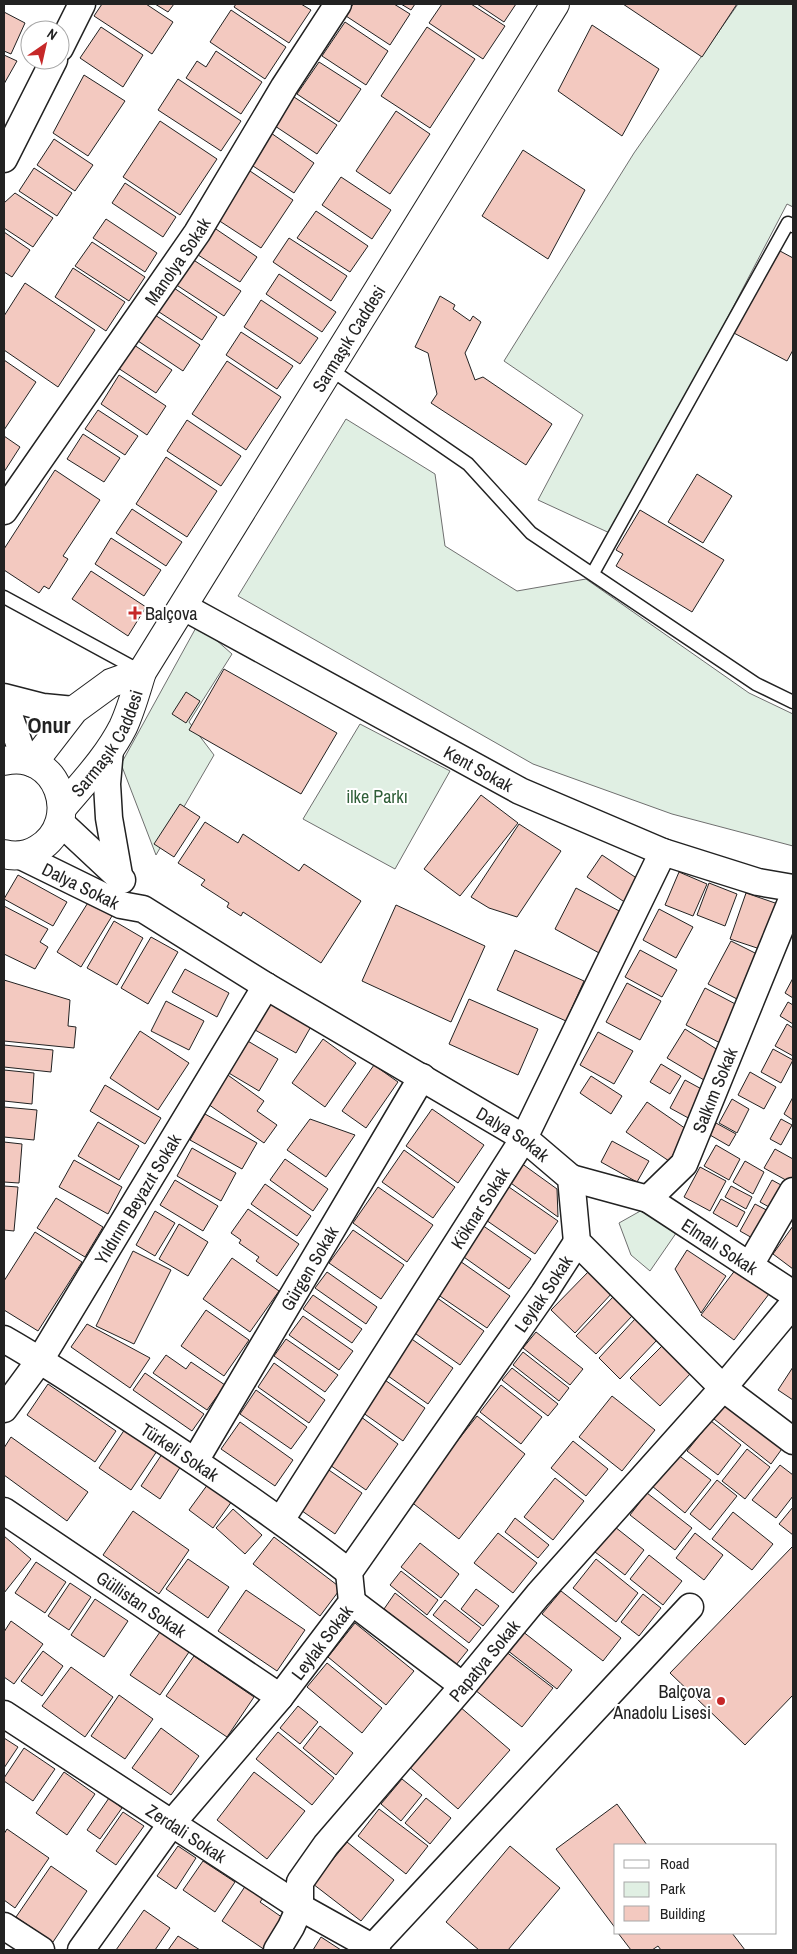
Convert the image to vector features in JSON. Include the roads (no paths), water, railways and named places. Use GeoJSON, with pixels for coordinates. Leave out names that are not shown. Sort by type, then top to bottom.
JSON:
{"type":"FeatureCollection","features":[{"type":"Feature","properties":{"kind":"main road","name":"Sarmaşık Caddesi"},"geometry":{"type":"LineString","coordinates":[[12,855],[33,852],[44,845],[54,834],[61,815],[110,749],[123,728],[133,704],[142,672],[184,607],[554,4]]}},
{"type":"Feature","properties":{"kind":"main road","name":"Sarmaşık Caddesi"},"geometry":{"type":"LineString","coordinates":[[20,761],[74,710],[111,683],[142,672]]}},
{"type":"Feature","properties":{"kind":"main road"},"geometry":{"type":"LineString","coordinates":[[20,761],[40,766],[52,777],[60,792],[61,815]]}},
{"type":"Feature","properties":{"kind":"street"},"geometry":{"type":"LineString","coordinates":[[70,28],[82,4]]}},
{"type":"Feature","properties":{"kind":"street","name":"Manolya Sokak"},"geometry":{"type":"LineString","coordinates":[[4,511],[197,232],[284,87],[338,4]]}},
{"type":"Feature","properties":{"kind":"street"},"geometry":{"type":"LineString","coordinates":[[4,159],[49,70]]}},
{"type":"Feature","properties":{"kind":"street","name":"Kent Sokak"},"geometry":{"type":"LineString","coordinates":[[184,607],[520,791],[663,852],[758,882],[793,888]]}},
{"type":"Feature","properties":{"kind":"street"},"geometry":{"type":"LineString","coordinates":[[20,761],[4,699],[43,707],[74,710]]}},
{"type":"Feature","properties":{"kind":"street"},"geometry":{"type":"LineString","coordinates":[[110,749],[107,784],[109,818],[119,875]]}},
{"type":"Feature","properties":{"kind":"street","name":"Dalya Sokak"},"geometry":{"type":"LineString","coordinates":[[61,815],[119,875],[143,909]]}},
{"type":"Feature","properties":{"kind":"street","name":"Köknar Sokak"},"geometry":{"type":"LineString","coordinates":[[281,1520],[524,1138],[663,852]]}},
{"type":"Feature","properties":{"kind":"street","name":"Dalya Sokak"},"geometry":{"type":"LineString","coordinates":[[12,855],[121,905],[143,909],[266,986],[524,1138],[571,1178]]}},
{"type":"Feature","properties":{"kind":"street","name":"Salkım Sokak"},"geometry":{"type":"LineString","coordinates":[[648,1199],[684,1164],[793,897]]}},
{"type":"Feature","properties":{"kind":"street","name":"Yıldırım Beyazıt Sokak"},"geometry":{"type":"LineString","coordinates":[[4,1409],[40,1360],[266,986]]}},
{"type":"Feature","properties":{"kind":"street","name":"Gürgen Sokak"},"geometry":{"type":"LineString","coordinates":[[195,1461],[422,1077]]}},
{"type":"Feature","properties":{"kind":"street"},"geometry":{"type":"LineString","coordinates":[[648,1199],[571,1178],[577,1242],[723,1388],[793,1441]]}},
{"type":"Feature","properties":{"kind":"street"},"geometry":{"type":"LineString","coordinates":[[750,1264],[793,1191]]}},
{"type":"Feature","properties":{"kind":"street","name":"Elmalı Sokak"},"geometry":{"type":"LineString","coordinates":[[648,1199],[750,1264],[793,1294]]}},
{"type":"Feature","properties":{"kind":"street","name":"Leylak Sokak"},"geometry":{"type":"LineString","coordinates":[[81,1950],[172,1823],[280,1697],[352,1602],[349,1572],[577,1242]]}},
{"type":"Feature","properties":{"kind":"street","name":"Papatya Sokak"},"geometry":{"type":"LineString","coordinates":[[277,1950],[300,1907],[300,1882],[326,1846],[538,1595],[723,1388],[793,1304]]}},
{"type":"Feature","properties":{"kind":"street","name":"Türkeli Sokak"},"geometry":{"type":"LineString","coordinates":[[4,1339],[40,1360],[195,1461],[281,1520],[349,1572]]}},
{"type":"Feature","properties":{"kind":"street","name":"Güllistan Sokak"},"geometry":{"type":"LineString","coordinates":[[4,1511],[280,1697]]}},
{"type":"Feature","properties":{"kind":"street"},"geometry":{"type":"LineString","coordinates":[[352,1602],[463,1686]]}},
{"type":"Feature","properties":{"kind":"street"},"geometry":{"type":"LineString","coordinates":[[375,1949],[690,1607]]}},
{"type":"Feature","properties":{"kind":"street","name":"Zerdali Sokak"},"geometry":{"type":"LineString","coordinates":[[4,1714],[300,1907],[375,1949]]}},
{"type":"Feature","properties":{"kind":"street"},"geometry":{"type":"LineString","coordinates":[[4,1926],[41,1950]]}},
{"type":"Feature","properties":{"kind":"lane"},"geometry":{"type":"LineString","coordinates":[[593,573],[788,223],[793,226]]}},
{"type":"Feature","properties":{"kind":"lane"},"geometry":{"type":"LineString","coordinates":[[330,369],[468,464],[531,533],[756,684],[793,702]]}},
{"type":"Feature","properties":{"kind":"lane"},"geometry":{"type":"LineString","coordinates":[[4,597],[142,672]]}},
{"type":"Feature","properties":{"kind":"place","name":"Balçova"},"geometry":{"type":"Point","coordinates":[135,613]}},
{"type":"Feature","properties":{"kind":"place","name":"Balçova Anadolu Lisesi"},"geometry":{"type":"Point","coordinates":[721,1701]}},
{"type":"Feature","properties":{"kind":"district","name":"Onur"},"geometry":{"type":"Point","coordinates":[49,725]}},
{"type":"Feature","properties":{"kind":"park label","name":"ilke Parkı"},"geometry":{"type":"Point","coordinates":[377,796]}}]}
